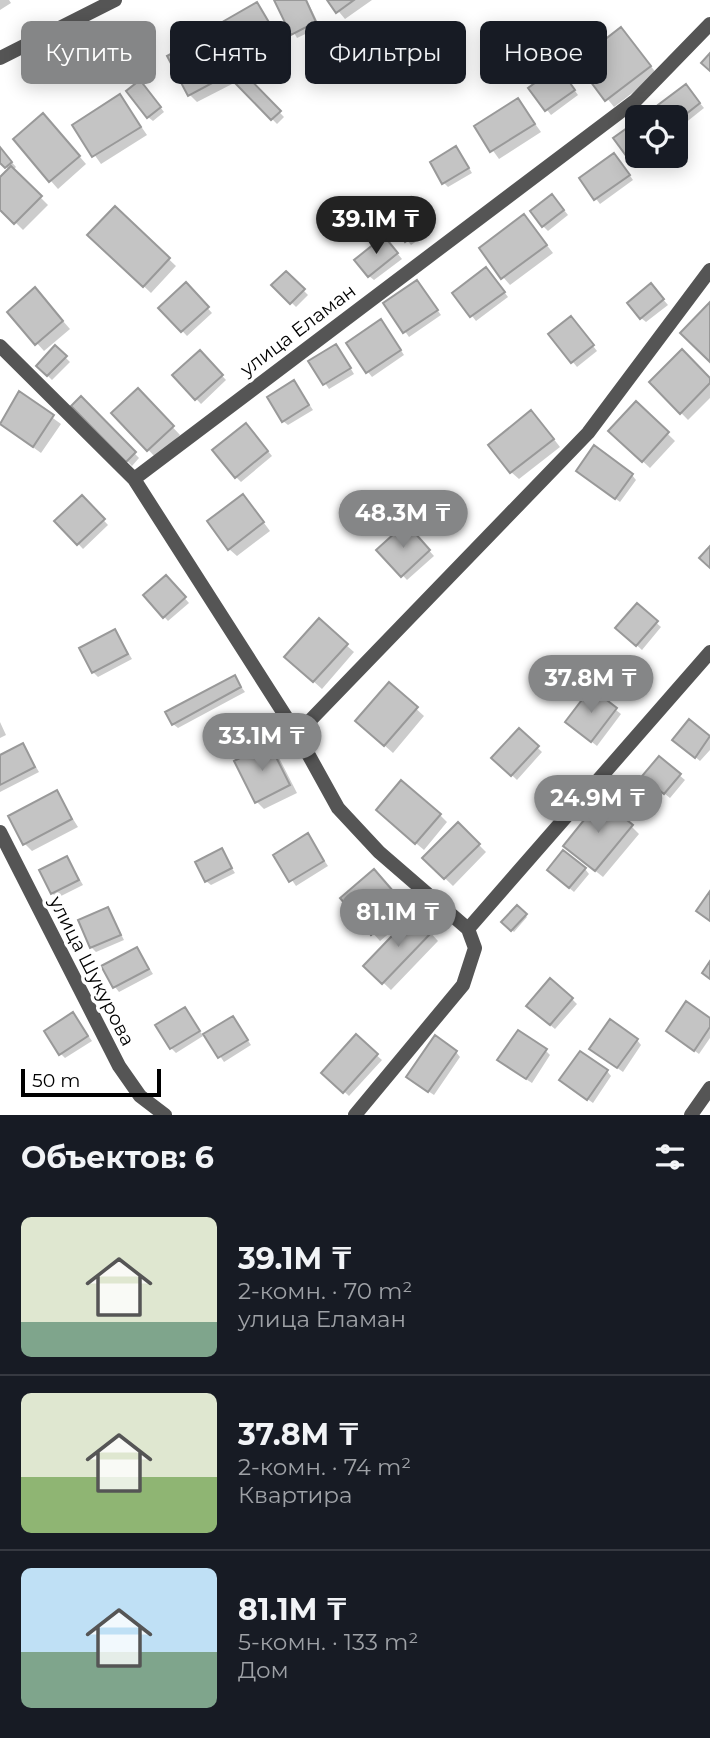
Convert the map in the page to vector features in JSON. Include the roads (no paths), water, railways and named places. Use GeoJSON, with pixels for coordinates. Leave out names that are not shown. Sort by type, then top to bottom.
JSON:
{"type":"FeatureCollection","features":[{"type":"Feature","properties":{"kind":"street"},"geometry":{"type":"LineString","coordinates":[[0,58],[115,0]]}},
{"type":"Feature","properties":{"kind":"street","name":"улица Еламан"},"geometry":{"type":"LineString","coordinates":[[134,479],[636,100],[710,24]]}},
{"type":"Feature","properties":{"kind":"street"},"geometry":{"type":"LineString","coordinates":[[297,734],[587,433],[710,270]]}},
{"type":"Feature","properties":{"kind":"street"},"geometry":{"type":"LineString","coordinates":[[0,346],[134,479],[297,734],[338,808],[379,852],[468,929],[475,948],[463,985],[355,1115]]}},
{"type":"Feature","properties":{"kind":"street"},"geometry":{"type":"LineString","coordinates":[[468,929],[710,652]]}},
{"type":"Feature","properties":{"kind":"street","name":"улица Шукурова"},"geometry":{"type":"LineString","coordinates":[[0,832],[119,1066],[141,1096],[166,1115]]}},
{"type":"Feature","properties":{"kind":"street"},"geometry":{"type":"LineString","coordinates":[[691,1115],[710,1088]]}}]}
